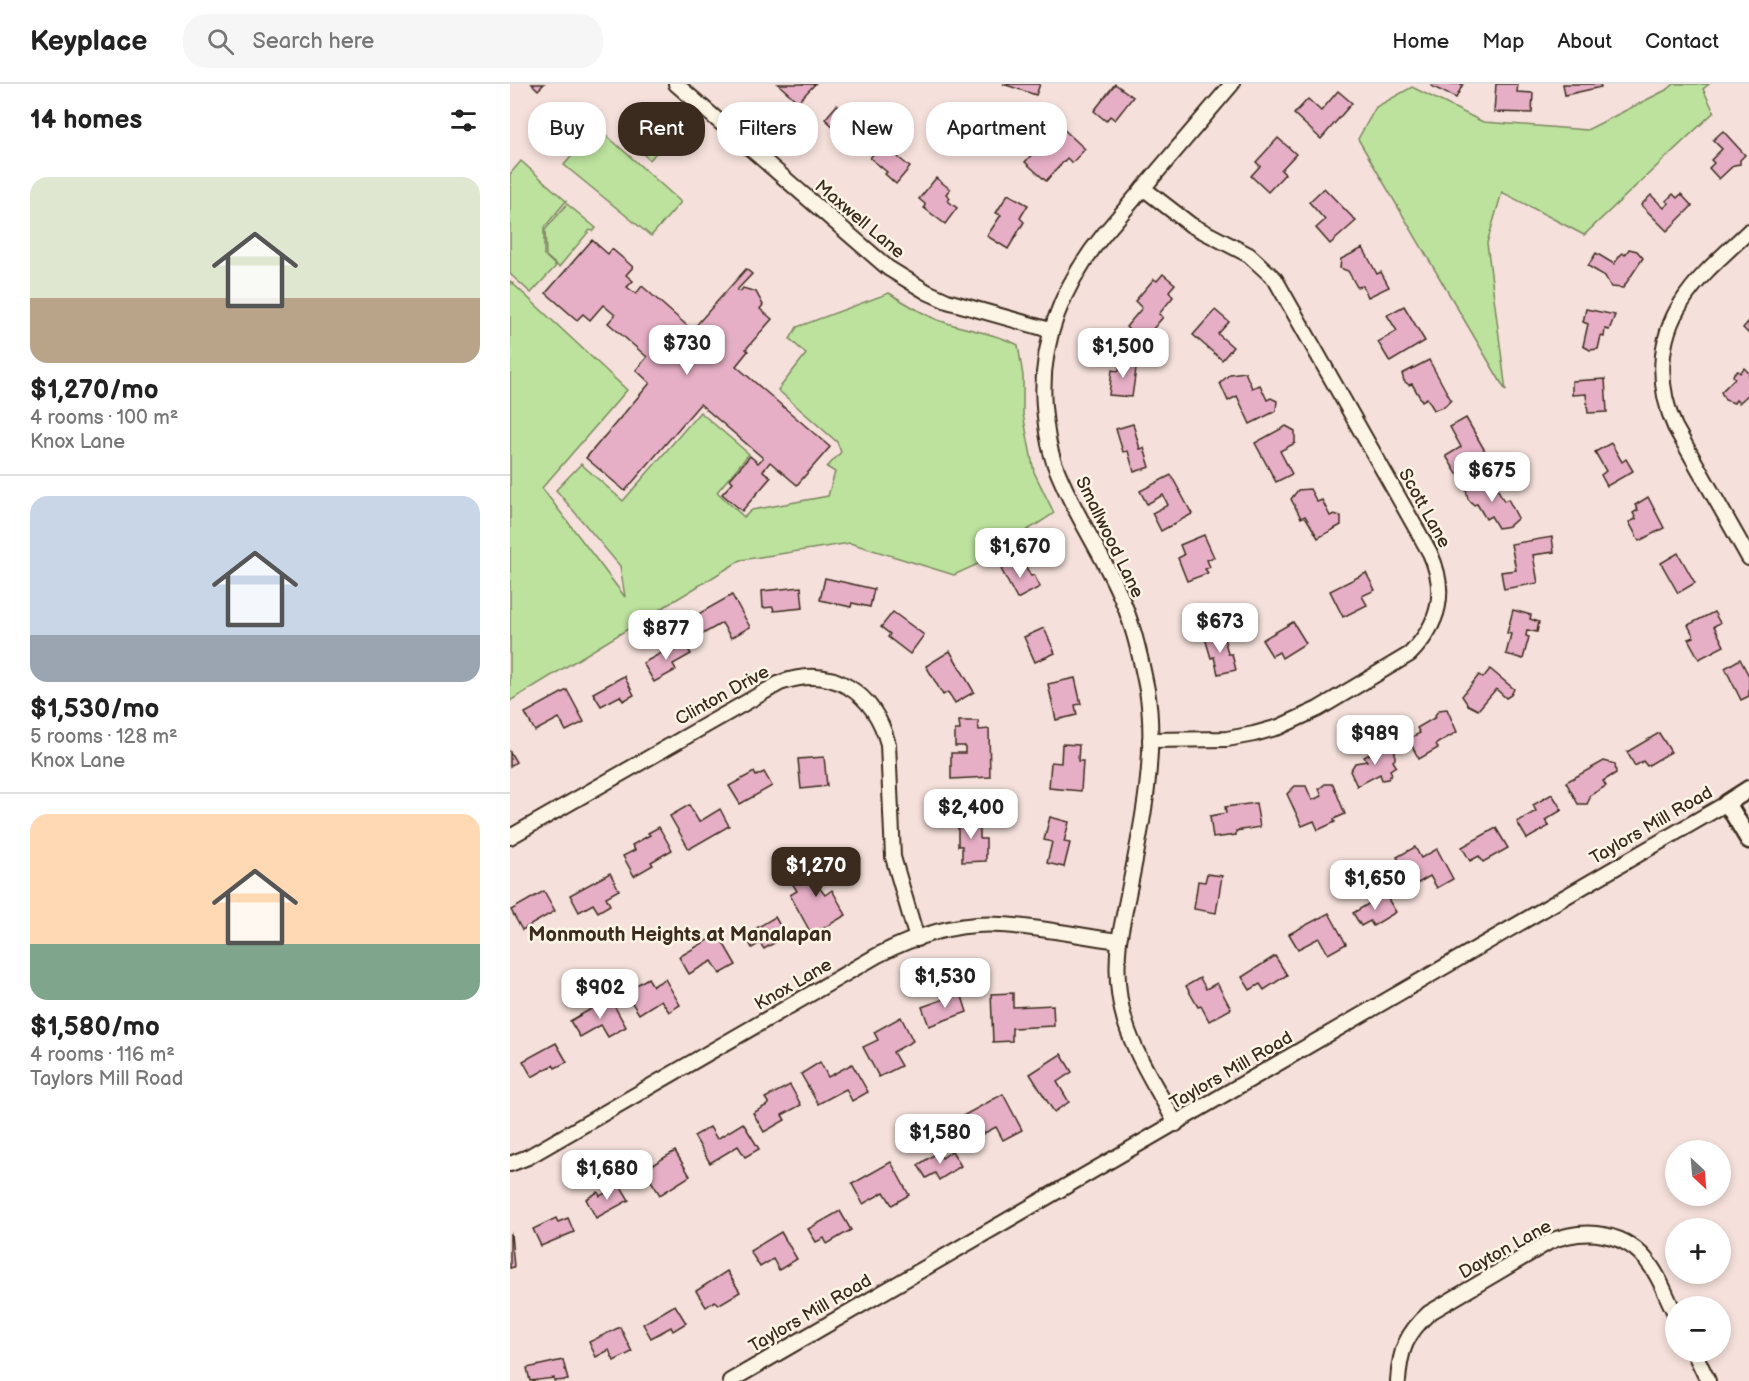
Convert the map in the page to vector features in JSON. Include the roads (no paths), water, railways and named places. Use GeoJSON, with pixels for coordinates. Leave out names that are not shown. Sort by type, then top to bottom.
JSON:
{"type":"FeatureCollection","features":[{"type":"Feature","properties":{"kind":"street","name":"Maxwell Lane"},"geometry":{"type":"LineString","coordinates":[[676,84],[898,274],[947,301],[1050,330]]}},
{"type":"Feature","properties":{"kind":"street","name":"Smallwood Lane"},"geometry":{"type":"LineString","coordinates":[[1176,1124],[1137,1054],[1125,1026],[1117,989],[1116,965],[1119,941],[1145,798],[1150,740],[1147,692],[1130,618],[1116,585],[1069,499],[1054,464],[1048,442],[1043,393],[1050,330],[1071,280],[1089,252],[1227,86]]}},
{"type":"Feature","properties":{"kind":"street","name":"Scott Lane"},"geometry":{"type":"LineString","coordinates":[[1143,188],[1191,225],[1249,255],[1275,279],[1430,553],[1440,594],[1432,627],[1410,654],[1294,721],[1254,735],[1227,739],[1150,740]]}},
{"type":"Feature","properties":{"kind":"street"},"geometry":{"type":"LineString","coordinates":[[1749,231],[1698,281],[1682,302],[1666,339],[1662,358],[1662,378],[1669,414],[1675,428],[1749,558]]}},
{"type":"Feature","properties":{"kind":"street","name":"Clinton Drive"},"geometry":{"type":"LineString","coordinates":[[510,837],[780,683],[808,677],[834,680],[850,687],[866,701],[877,713],[884,729],[888,744],[893,857],[917,939]]}},
{"type":"Feature","properties":{"kind":"street","name":"Taylors Mill Road"},"geometry":{"type":"LineString","coordinates":[[730,1381],[1176,1124],[1749,789]]}},
{"type":"Feature","properties":{"kind":"street"},"geometry":{"type":"LineString","coordinates":[[1727,803],[1749,840]]}},
{"type":"Feature","properties":{"kind":"street","name":"Knox Lane"},"geometry":{"type":"LineString","coordinates":[[510,1164],[528,1157],[878,955],[917,939],[940,931],[999,924],[1119,941]]}},
{"type":"Feature","properties":{"kind":"street","name":"Dayton Lane"},"geometry":{"type":"LineString","coordinates":[[1398,1381],[1399,1361],[1403,1347],[1418,1323],[1429,1313],[1562,1236],[1582,1233],[1598,1234],[1623,1242],[1651,1265],[1666,1296]]}},
{"type":"Feature","properties":{"kind":"street"},"geometry":{"type":"LineString","coordinates":[[1699,1362],[1708,1381]]}},
{"type":"Feature","properties":{"kind":"district","name":"Monmouth Heights at Manalapan"},"geometry":{"type":"Point","coordinates":[680,934]}}]}
